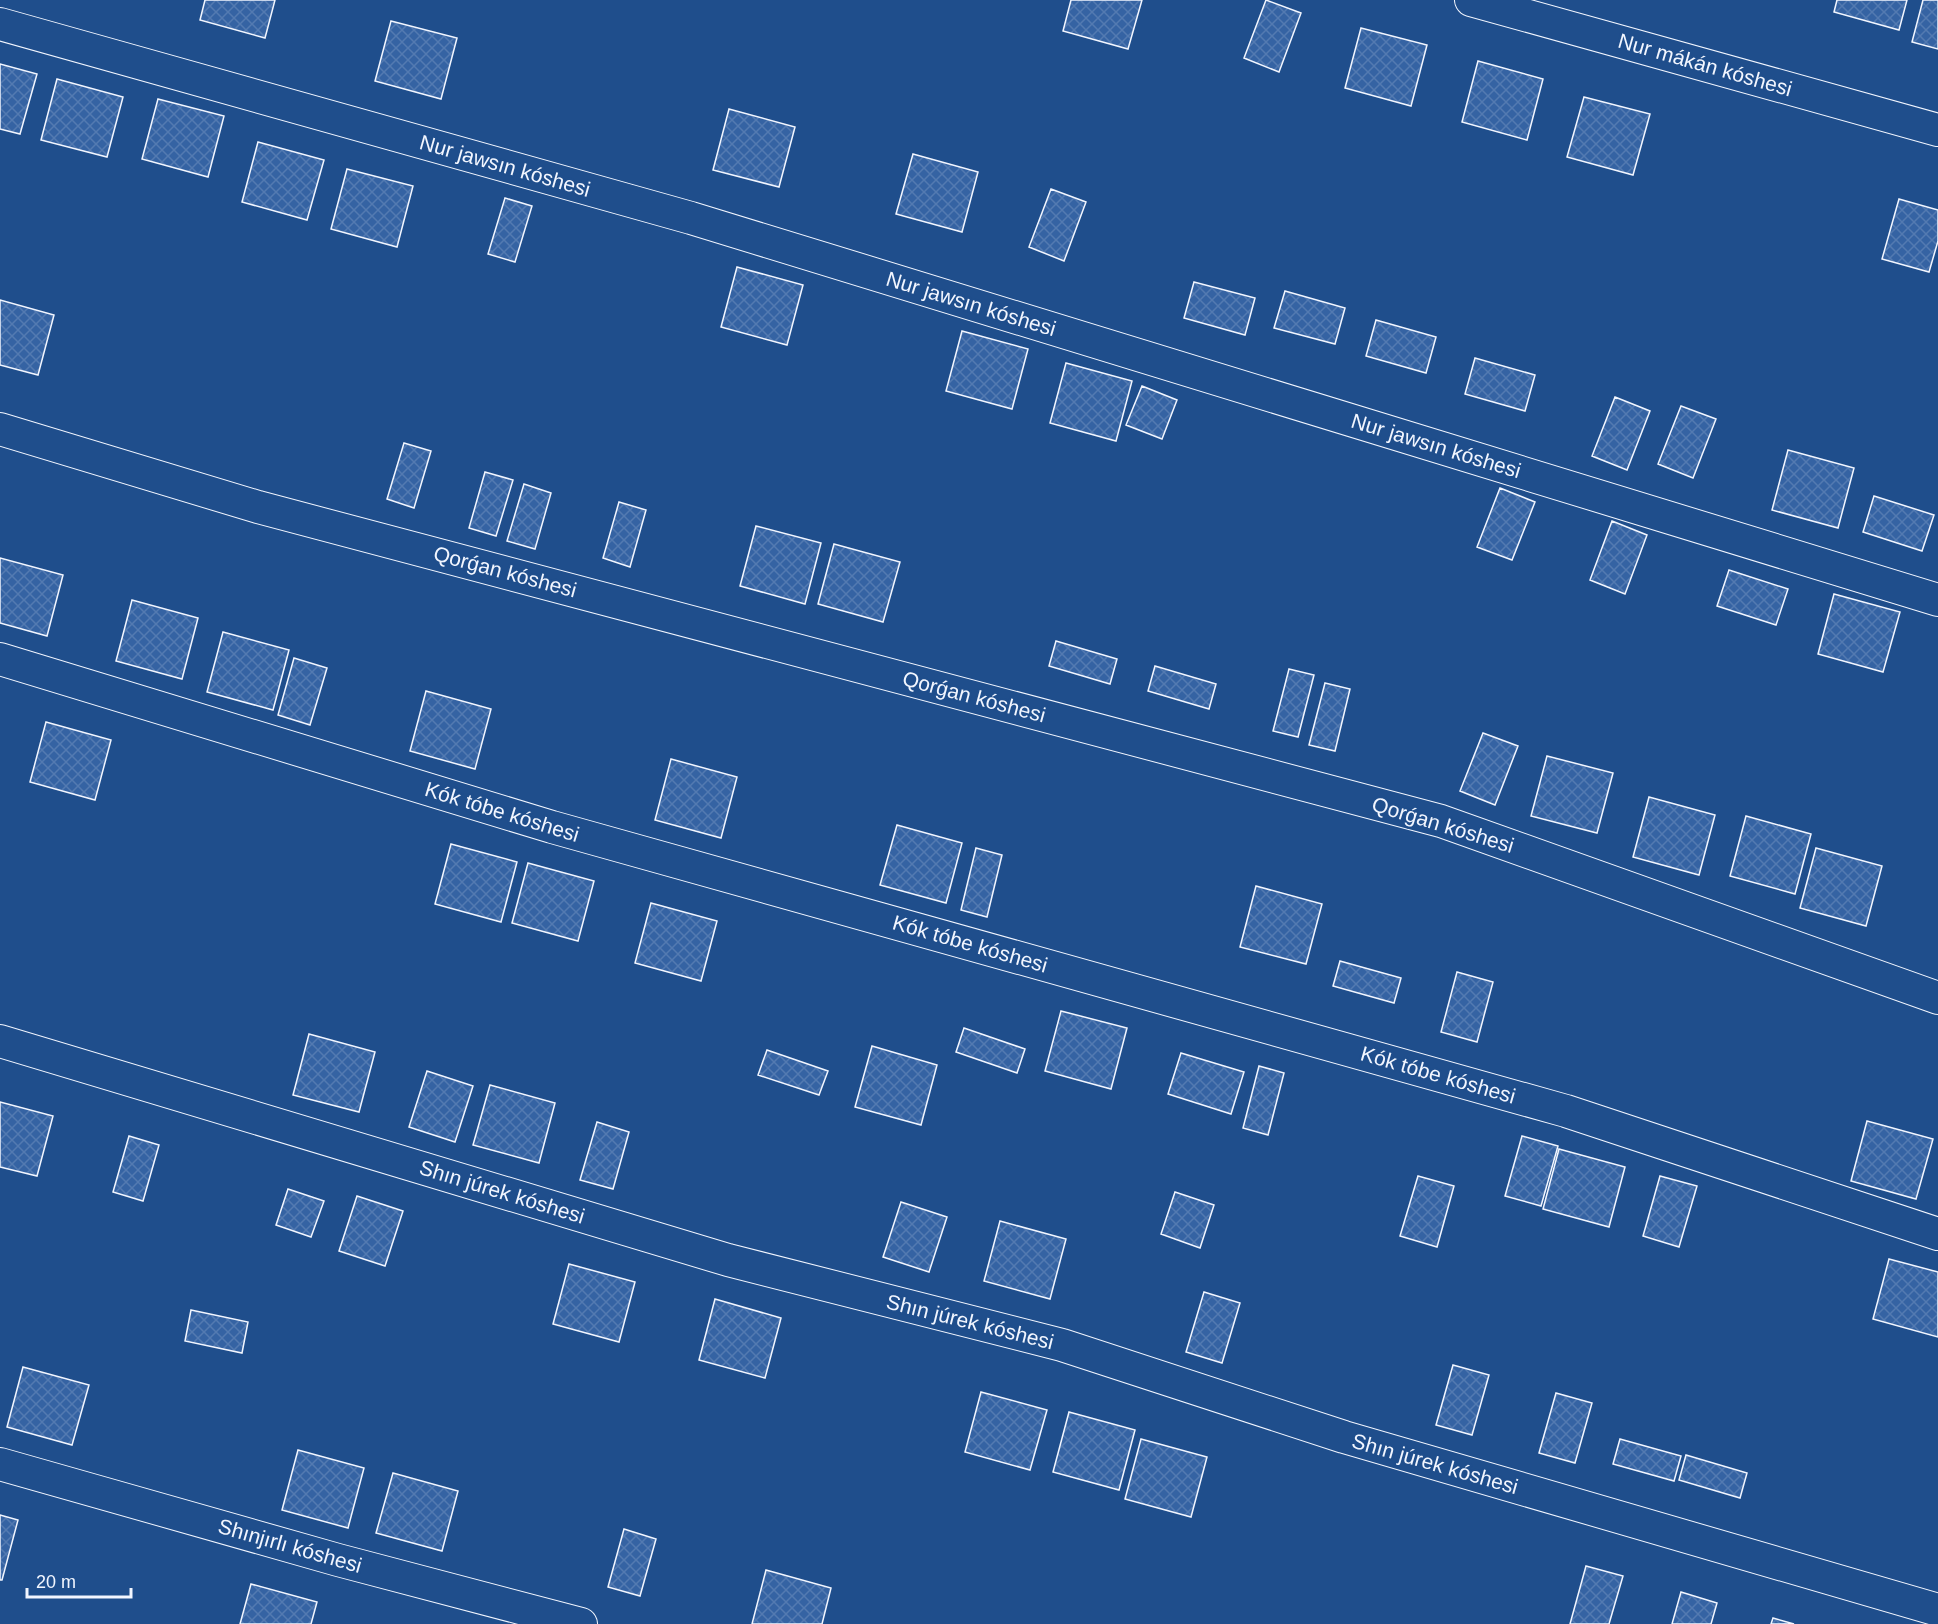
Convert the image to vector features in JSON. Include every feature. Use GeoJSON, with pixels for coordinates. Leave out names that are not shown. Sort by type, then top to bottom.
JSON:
{"type":"FeatureCollection","features":[{"type":"Feature","properties":{"kind":"street","name":"Nur mákán kóshesi"},"geometry":{"type":"LineString","coordinates":[[1471,0],[1938,130]]}},
{"type":"Feature","properties":{"kind":"street","name":"Nur jawsın kóshesi"},"geometry":{"type":"LineString","coordinates":[[0,24],[691,218],[1938,600]]}},
{"type":"Feature","properties":{"kind":"street","name":"Qorǵan kóshesi"},"geometry":{"type":"LineString","coordinates":[[0,429],[258,507],[1441,821],[1938,998]]}},
{"type":"Feature","properties":{"kind":"street","name":"Kók tóbe kóshesi"},"geometry":{"type":"LineString","coordinates":[[0,659],[552,827],[1566,1111],[1938,1234]]}},
{"type":"Feature","properties":{"kind":"street","name":"Shın júrek kóshesi"},"geometry":{"type":"LineString","coordinates":[[0,1041],[728,1260],[1062,1345],[1344,1437],[1938,1610]]}},
{"type":"Feature","properties":{"kind":"street","name":"Shınjırlı kóshesi"},"geometry":{"type":"LineString","coordinates":[[0,1464],[338,1560],[581,1624]]}},
{"type":"Feature","properties":{"kind":"building"},"geometry":{"type":"Polygon","coordinates":[[[205,0],[275,0],[265,38],[200,20],[205,0]]]}},
{"type":"Feature","properties":{"kind":"building"},"geometry":{"type":"Polygon","coordinates":[[[1071,0],[1142,0],[1128,49],[1063,31],[1071,0]]]}},
{"type":"Feature","properties":{"kind":"building"},"geometry":{"type":"Polygon","coordinates":[[[1266,0],[1301,13],[1279,72],[1244,58],[1266,0]]]}},
{"type":"Feature","properties":{"kind":"building"},"geometry":{"type":"Polygon","coordinates":[[[1837,0],[1907,0],[1899,30],[1834,12],[1837,0]]]}},
{"type":"Feature","properties":{"kind":"building"},"geometry":{"type":"Polygon","coordinates":[[[1923,0],[1938,0],[1938,49],[1912,42],[1923,0]]]}},
{"type":"Feature","properties":{"kind":"building"},"geometry":{"type":"Polygon","coordinates":[[[391,21],[457,38],[441,99],[375,81],[391,21]]]}},
{"type":"Feature","properties":{"kind":"building"},"geometry":{"type":"Polygon","coordinates":[[[1361,28],[1427,45],[1411,106],[1345,88],[1361,28]]]}},
{"type":"Feature","properties":{"kind":"building"},"geometry":{"type":"Polygon","coordinates":[[[1478,61],[1543,79],[1527,140],[1462,122],[1478,61]]]}},
{"type":"Feature","properties":{"kind":"building"},"geometry":{"type":"Polygon","coordinates":[[[0,64],[37,74],[20,134],[0,129],[0,64]]]}},
{"type":"Feature","properties":{"kind":"building"},"geometry":{"type":"Polygon","coordinates":[[[57,79],[123,97],[107,157],[41,140],[57,79]]]}},
{"type":"Feature","properties":{"kind":"building"},"geometry":{"type":"Polygon","coordinates":[[[1584,97],[1650,114],[1633,175],[1567,157],[1584,97]]]}},
{"type":"Feature","properties":{"kind":"building"},"geometry":{"type":"Polygon","coordinates":[[[158,99],[224,116],[208,177],[142,159],[158,99]]]}},
{"type":"Feature","properties":{"kind":"building"},"geometry":{"type":"Polygon","coordinates":[[[729,109],[795,127],[779,187],[713,170],[729,109]]]}},
{"type":"Feature","properties":{"kind":"building"},"geometry":{"type":"Polygon","coordinates":[[[258,142],[324,160],[307,220],[242,202],[258,142]]]}},
{"type":"Feature","properties":{"kind":"building"},"geometry":{"type":"Polygon","coordinates":[[[913,154],[978,172],[962,232],[896,214],[913,154]]]}},
{"type":"Feature","properties":{"kind":"building"},"geometry":{"type":"Polygon","coordinates":[[[347,169],[413,186],[397,247],[331,229],[347,169]]]}},
{"type":"Feature","properties":{"kind":"building"},"geometry":{"type":"Polygon","coordinates":[[[1051,189],[1086,202],[1064,261],[1029,247],[1051,189]]]}},
{"type":"Feature","properties":{"kind":"building"},"geometry":{"type":"Polygon","coordinates":[[[505,198],[532,206],[515,262],[488,254],[505,198]]]}},
{"type":"Feature","properties":{"kind":"building"},"geometry":{"type":"Polygon","coordinates":[[[1899,199],[1938,210],[1938,241],[1929,272],[1882,259],[1899,199]]]}},
{"type":"Feature","properties":{"kind":"building"},"geometry":{"type":"Polygon","coordinates":[[[737,267],[803,285],[787,345],[721,327],[737,267]]]}},
{"type":"Feature","properties":{"kind":"building"},"geometry":{"type":"Polygon","coordinates":[[[1194,282],[1255,298],[1245,335],[1184,318],[1194,282]]]}},
{"type":"Feature","properties":{"kind":"building"},"geometry":{"type":"Polygon","coordinates":[[[1285,291],[1345,308],[1335,344],[1274,328],[1285,291]]]}},
{"type":"Feature","properties":{"kind":"building"},"geometry":{"type":"Polygon","coordinates":[[[0,300],[54,315],[38,375],[0,365],[0,300]]]}},
{"type":"Feature","properties":{"kind":"building"},"geometry":{"type":"Polygon","coordinates":[[[1376,320],[1436,337],[1426,373],[1366,356],[1376,320]]]}},
{"type":"Feature","properties":{"kind":"building"},"geometry":{"type":"Polygon","coordinates":[[[962,331],[1028,349],[1012,409],[946,391],[962,331]]]}},
{"type":"Feature","properties":{"kind":"building"},"geometry":{"type":"Polygon","coordinates":[[[1475,358],[1535,375],[1525,411],[1465,394],[1475,358]]]}},
{"type":"Feature","properties":{"kind":"building"},"geometry":{"type":"Polygon","coordinates":[[[1066,363],[1132,381],[1116,441],[1050,423],[1066,363]]]}},
{"type":"Feature","properties":{"kind":"building"},"geometry":{"type":"Polygon","coordinates":[[[1142,386],[1177,400],[1162,439],[1126,425],[1142,386]]]}},
{"type":"Feature","properties":{"kind":"building"},"geometry":{"type":"Polygon","coordinates":[[[1615,397],[1650,411],[1627,470],[1592,456],[1615,397]]]}},
{"type":"Feature","properties":{"kind":"building"},"geometry":{"type":"Polygon","coordinates":[[[1681,406],[1716,419],[1693,478],[1658,464],[1681,406]]]}},
{"type":"Feature","properties":{"kind":"building"},"geometry":{"type":"Polygon","coordinates":[[[404,443],[431,451],[414,508],[387,499],[404,443]]]}},
{"type":"Feature","properties":{"kind":"building"},"geometry":{"type":"Polygon","coordinates":[[[1788,450],[1854,468],[1838,528],[1772,510],[1788,450]]]}},
{"type":"Feature","properties":{"kind":"building"},"geometry":{"type":"Polygon","coordinates":[[[485,472],[513,480],[496,536],[469,528],[485,472]]]}},
{"type":"Feature","properties":{"kind":"building"},"geometry":{"type":"Polygon","coordinates":[[[524,484],[551,493],[535,549],[507,541],[524,484]]]}},
{"type":"Feature","properties":{"kind":"building"},"geometry":{"type":"Polygon","coordinates":[[[1500,488],[1535,502],[1512,560],[1477,547],[1500,488]]]}},
{"type":"Feature","properties":{"kind":"building"},"geometry":{"type":"Polygon","coordinates":[[[1874,496],[1934,515],[1922,551],[1863,532],[1874,496]]]}},
{"type":"Feature","properties":{"kind":"building"},"geometry":{"type":"Polygon","coordinates":[[[619,502],[646,510],[630,567],[603,558],[619,502]]]}},
{"type":"Feature","properties":{"kind":"building"},"geometry":{"type":"Polygon","coordinates":[[[1612,521],[1647,535],[1625,594],[1590,580],[1612,521]]]}},
{"type":"Feature","properties":{"kind":"building"},"geometry":{"type":"Polygon","coordinates":[[[756,526],[821,543],[805,604],[740,586],[756,526]]]}},
{"type":"Feature","properties":{"kind":"building"},"geometry":{"type":"Polygon","coordinates":[[[834,544],[900,562],[883,622],[818,604],[834,544]]]}},
{"type":"Feature","properties":{"kind":"building"},"geometry":{"type":"Polygon","coordinates":[[[0,558],[63,575],[47,636],[0,623],[0,558]]]}},
{"type":"Feature","properties":{"kind":"building"},"geometry":{"type":"Polygon","coordinates":[[[1729,570],[1788,589],[1776,625],[1717,606],[1729,570]]]}},
{"type":"Feature","properties":{"kind":"building"},"geometry":{"type":"Polygon","coordinates":[[[1834,594],[1900,612],[1883,672],[1818,654],[1834,594]]]}},
{"type":"Feature","properties":{"kind":"building"},"geometry":{"type":"Polygon","coordinates":[[[132,600],[198,618],[182,679],[116,661],[132,600]]]}},
{"type":"Feature","properties":{"kind":"building"},"geometry":{"type":"Polygon","coordinates":[[[223,632],[289,650],[273,710],[207,692],[223,632]]]}},
{"type":"Feature","properties":{"kind":"building"},"geometry":{"type":"Polygon","coordinates":[[[1056,641],[1117,659],[1110,684],[1049,666],[1056,641]]]}},
{"type":"Feature","properties":{"kind":"building"},"geometry":{"type":"Polygon","coordinates":[[[294,658],[327,668],[310,725],[278,715],[294,658]]]}},
{"type":"Feature","properties":{"kind":"building"},"geometry":{"type":"Polygon","coordinates":[[[1155,666],[1216,684],[1209,709],[1148,691],[1155,666]]]}},
{"type":"Feature","properties":{"kind":"building"},"geometry":{"type":"Polygon","coordinates":[[[1289,669],[1314,675],[1298,737],[1273,731],[1289,669]]]}},
{"type":"Feature","properties":{"kind":"building"},"geometry":{"type":"Polygon","coordinates":[[[1325,683],[1350,689],[1335,751],[1309,745],[1325,683]]]}},
{"type":"Feature","properties":{"kind":"building"},"geometry":{"type":"Polygon","coordinates":[[[426,691],[491,709],[475,769],[410,751],[426,691]]]}},
{"type":"Feature","properties":{"kind":"building"},"geometry":{"type":"Polygon","coordinates":[[[46,722],[111,740],[95,800],[30,782],[46,722]]]}},
{"type":"Feature","properties":{"kind":"building"},"geometry":{"type":"Polygon","coordinates":[[[1483,733],[1518,746],[1495,805],[1460,791],[1483,733]]]}},
{"type":"Feature","properties":{"kind":"building"},"geometry":{"type":"Polygon","coordinates":[[[1547,756],[1613,773],[1597,833],[1531,816],[1547,756]]]}},
{"type":"Feature","properties":{"kind":"building"},"geometry":{"type":"Polygon","coordinates":[[[671,759],[737,777],[721,838],[655,820],[671,759]]]}},
{"type":"Feature","properties":{"kind":"building"},"geometry":{"type":"Polygon","coordinates":[[[1649,797],[1715,815],[1699,875],[1633,857],[1649,797]]]}},
{"type":"Feature","properties":{"kind":"building"},"geometry":{"type":"Polygon","coordinates":[[[1746,816],[1811,834],[1795,894],[1730,876],[1746,816]]]}},
{"type":"Feature","properties":{"kind":"building"},"geometry":{"type":"Polygon","coordinates":[[[897,825],[962,843],[946,903],[880,885],[897,825]]]}},
{"type":"Feature","properties":{"kind":"building"},"geometry":{"type":"Polygon","coordinates":[[[451,844],[517,862],[501,922],[435,904],[451,844]]]}},
{"type":"Feature","properties":{"kind":"building"},"geometry":{"type":"Polygon","coordinates":[[[976,848],[1002,855],[987,917],[961,910],[976,848]]]}},
{"type":"Feature","properties":{"kind":"building"},"geometry":{"type":"Polygon","coordinates":[[[1816,848],[1882,866],[1866,926],[1800,908],[1816,848]]]}},
{"type":"Feature","properties":{"kind":"building"},"geometry":{"type":"Polygon","coordinates":[[[528,863],[594,881],[578,941],[512,923],[528,863]]]}},
{"type":"Feature","properties":{"kind":"building"},"geometry":{"type":"Polygon","coordinates":[[[1256,886],[1322,904],[1306,964],[1240,947],[1256,886]]]}},
{"type":"Feature","properties":{"kind":"building"},"geometry":{"type":"Polygon","coordinates":[[[651,903],[717,921],[701,981],[635,963],[651,903]]]}},
{"type":"Feature","properties":{"kind":"building"},"geometry":{"type":"Polygon","coordinates":[[[1340,961],[1401,978],[1394,1003],[1333,986],[1340,961]]]}},
{"type":"Feature","properties":{"kind":"building"},"geometry":{"type":"Polygon","coordinates":[[[1457,972],[1493,982],[1477,1042],[1441,1032],[1457,972]]]}},
{"type":"Feature","properties":{"kind":"building"},"geometry":{"type":"Polygon","coordinates":[[[1061,1011],[1127,1028],[1111,1089],[1045,1071],[1061,1011]]]}},
{"type":"Feature","properties":{"kind":"building"},"geometry":{"type":"Polygon","coordinates":[[[964,1028],[1025,1049],[1017,1073],[956,1052],[964,1028]]]}},
{"type":"Feature","properties":{"kind":"building"},"geometry":{"type":"Polygon","coordinates":[[[309,1034],[375,1052],[359,1112],[293,1095],[309,1034]]]}},
{"type":"Feature","properties":{"kind":"building"},"geometry":{"type":"Polygon","coordinates":[[[872,1046],[937,1065],[921,1125],[855,1107],[872,1046]]]}},
{"type":"Feature","properties":{"kind":"building"},"geometry":{"type":"Polygon","coordinates":[[[767,1050],[828,1071],[819,1095],[758,1075],[767,1050]]]}},
{"type":"Feature","properties":{"kind":"building"},"geometry":{"type":"Polygon","coordinates":[[[1181,1053],[1244,1072],[1231,1114],[1168,1094],[1181,1053]]]}},
{"type":"Feature","properties":{"kind":"building"},"geometry":{"type":"Polygon","coordinates":[[[1259,1066],[1284,1073],[1268,1135],[1243,1128],[1259,1066]]]}},
{"type":"Feature","properties":{"kind":"building"},"geometry":{"type":"Polygon","coordinates":[[[427,1071],[473,1086],[455,1142],[409,1127],[427,1071]]]}},
{"type":"Feature","properties":{"kind":"building"},"geometry":{"type":"Polygon","coordinates":[[[490,1085],[555,1103],[539,1163],[473,1145],[490,1085]]]}},
{"type":"Feature","properties":{"kind":"building"},"geometry":{"type":"Polygon","coordinates":[[[0,1102],[53,1116],[37,1176],[0,1167],[0,1102]]]}},
{"type":"Feature","properties":{"kind":"building"},"geometry":{"type":"Polygon","coordinates":[[[1867,1121],[1933,1139],[1916,1199],[1851,1181],[1867,1121]]]}},
{"type":"Feature","properties":{"kind":"building"},"geometry":{"type":"Polygon","coordinates":[[[597,1122],[629,1132],[613,1189],[580,1180],[597,1122]]]}},
{"type":"Feature","properties":{"kind":"building"},"geometry":{"type":"Polygon","coordinates":[[[129,1136],[159,1145],[143,1201],[113,1192],[129,1136]]]}},
{"type":"Feature","properties":{"kind":"building"},"geometry":{"type":"Polygon","coordinates":[[[1522,1136],[1558,1146],[1541,1206],[1505,1196],[1522,1136]]]}},
{"type":"Feature","properties":{"kind":"building"},"geometry":{"type":"Polygon","coordinates":[[[1559,1149],[1625,1167],[1609,1227],[1543,1209],[1559,1149]]]}},
{"type":"Feature","properties":{"kind":"building"},"geometry":{"type":"Polygon","coordinates":[[[1418,1176],[1454,1186],[1437,1247],[1400,1236],[1418,1176]]]}},
{"type":"Feature","properties":{"kind":"building"},"geometry":{"type":"Polygon","coordinates":[[[1660,1176],[1697,1186],[1679,1247],[1643,1236],[1660,1176]]]}},
{"type":"Feature","properties":{"kind":"building"},"geometry":{"type":"Polygon","coordinates":[[[288,1189],[324,1201],[311,1237],[276,1225],[288,1189]]]}},
{"type":"Feature","properties":{"kind":"building"},"geometry":{"type":"Polygon","coordinates":[[[1175,1192],[1214,1205],[1200,1248],[1161,1234],[1175,1192]]]}},
{"type":"Feature","properties":{"kind":"building"},"geometry":{"type":"Polygon","coordinates":[[[357,1196],[403,1211],[385,1266],[339,1251],[357,1196]]]}},
{"type":"Feature","properties":{"kind":"building"},"geometry":{"type":"Polygon","coordinates":[[[901,1202],[947,1217],[929,1272],[883,1257],[901,1202]]]}},
{"type":"Feature","properties":{"kind":"building"},"geometry":{"type":"Polygon","coordinates":[[[1000,1221],[1066,1239],[1050,1299],[984,1281],[1000,1221]]]}},
{"type":"Feature","properties":{"kind":"building"},"geometry":{"type":"Polygon","coordinates":[[[1889,1259],[1938,1272],[1938,1337],[1873,1319],[1889,1259]]]}},
{"type":"Feature","properties":{"kind":"building"},"geometry":{"type":"Polygon","coordinates":[[[569,1264],[635,1282],[619,1342],[553,1324],[569,1264]]]}},
{"type":"Feature","properties":{"kind":"building"},"geometry":{"type":"Polygon","coordinates":[[[1204,1292],[1240,1303],[1222,1363],[1186,1352],[1204,1292]]]}},
{"type":"Feature","properties":{"kind":"building"},"geometry":{"type":"Polygon","coordinates":[[[715,1299],[781,1318],[765,1378],[699,1360],[715,1299]]]}},
{"type":"Feature","properties":{"kind":"building"},"geometry":{"type":"Polygon","coordinates":[[[191,1310],[248,1322],[242,1353],[185,1341],[191,1310]]]}},
{"type":"Feature","properties":{"kind":"building"},"geometry":{"type":"Polygon","coordinates":[[[1453,1365],[1489,1375],[1472,1435],[1436,1425],[1453,1365]]]}},
{"type":"Feature","properties":{"kind":"building"},"geometry":{"type":"Polygon","coordinates":[[[23,1367],[89,1385],[72,1445],[7,1427],[23,1367]]]}},
{"type":"Feature","properties":{"kind":"building"},"geometry":{"type":"Polygon","coordinates":[[[981,1392],[1047,1410],[1030,1470],[965,1452],[981,1392]]]}},
{"type":"Feature","properties":{"kind":"building"},"geometry":{"type":"Polygon","coordinates":[[[1556,1393],[1592,1403],[1575,1463],[1539,1453],[1556,1393]]]}},
{"type":"Feature","properties":{"kind":"building"},"geometry":{"type":"Polygon","coordinates":[[[1069,1412],[1135,1430],[1119,1490],[1053,1472],[1069,1412]]]}},
{"type":"Feature","properties":{"kind":"building"},"geometry":{"type":"Polygon","coordinates":[[[1141,1439],[1207,1457],[1191,1517],[1125,1499],[1141,1439]]]}},
{"type":"Feature","properties":{"kind":"building"},"geometry":{"type":"Polygon","coordinates":[[[1620,1439],[1681,1456],[1674,1481],[1613,1464],[1620,1439]]]}},
{"type":"Feature","properties":{"kind":"building"},"geometry":{"type":"Polygon","coordinates":[[[298,1450],[364,1468],[348,1528],[282,1510],[298,1450]]]}},
{"type":"Feature","properties":{"kind":"building"},"geometry":{"type":"Polygon","coordinates":[[[1686,1455],[1747,1473],[1740,1498],[1679,1480],[1686,1455]]]}},
{"type":"Feature","properties":{"kind":"building"},"geometry":{"type":"Polygon","coordinates":[[[393,1473],[458,1491],[442,1551],[376,1533],[393,1473]]]}},
{"type":"Feature","properties":{"kind":"building"},"geometry":{"type":"Polygon","coordinates":[[[0,1515],[18,1520],[2,1580],[0,1580],[0,1515]]]}},
{"type":"Feature","properties":{"kind":"building"},"geometry":{"type":"Polygon","coordinates":[[[624,1529],[656,1539],[640,1596],[608,1587],[624,1529]]]}},
{"type":"Feature","properties":{"kind":"building"},"geometry":{"type":"Polygon","coordinates":[[[1586,1566],[1623,1576],[1609,1624],[1570,1624],[1586,1566]]]}},
{"type":"Feature","properties":{"kind":"building"},"geometry":{"type":"Polygon","coordinates":[[[766,1570],[831,1588],[822,1624],[752,1624],[766,1570]]]}},
{"type":"Feature","properties":{"kind":"building"},"geometry":{"type":"Polygon","coordinates":[[[251,1584],[317,1602],[311,1624],[240,1624],[251,1584]]]}},
{"type":"Feature","properties":{"kind":"building"},"geometry":{"type":"Polygon","coordinates":[[[1681,1592],[1717,1603],[1711,1624],[1672,1624],[1681,1592]]]}},
{"type":"Feature","properties":{"kind":"building"},"geometry":{"type":"Polygon","coordinates":[[[1773,1618],[1794,1624],[1771,1624],[1773,1618]]]}}]}
